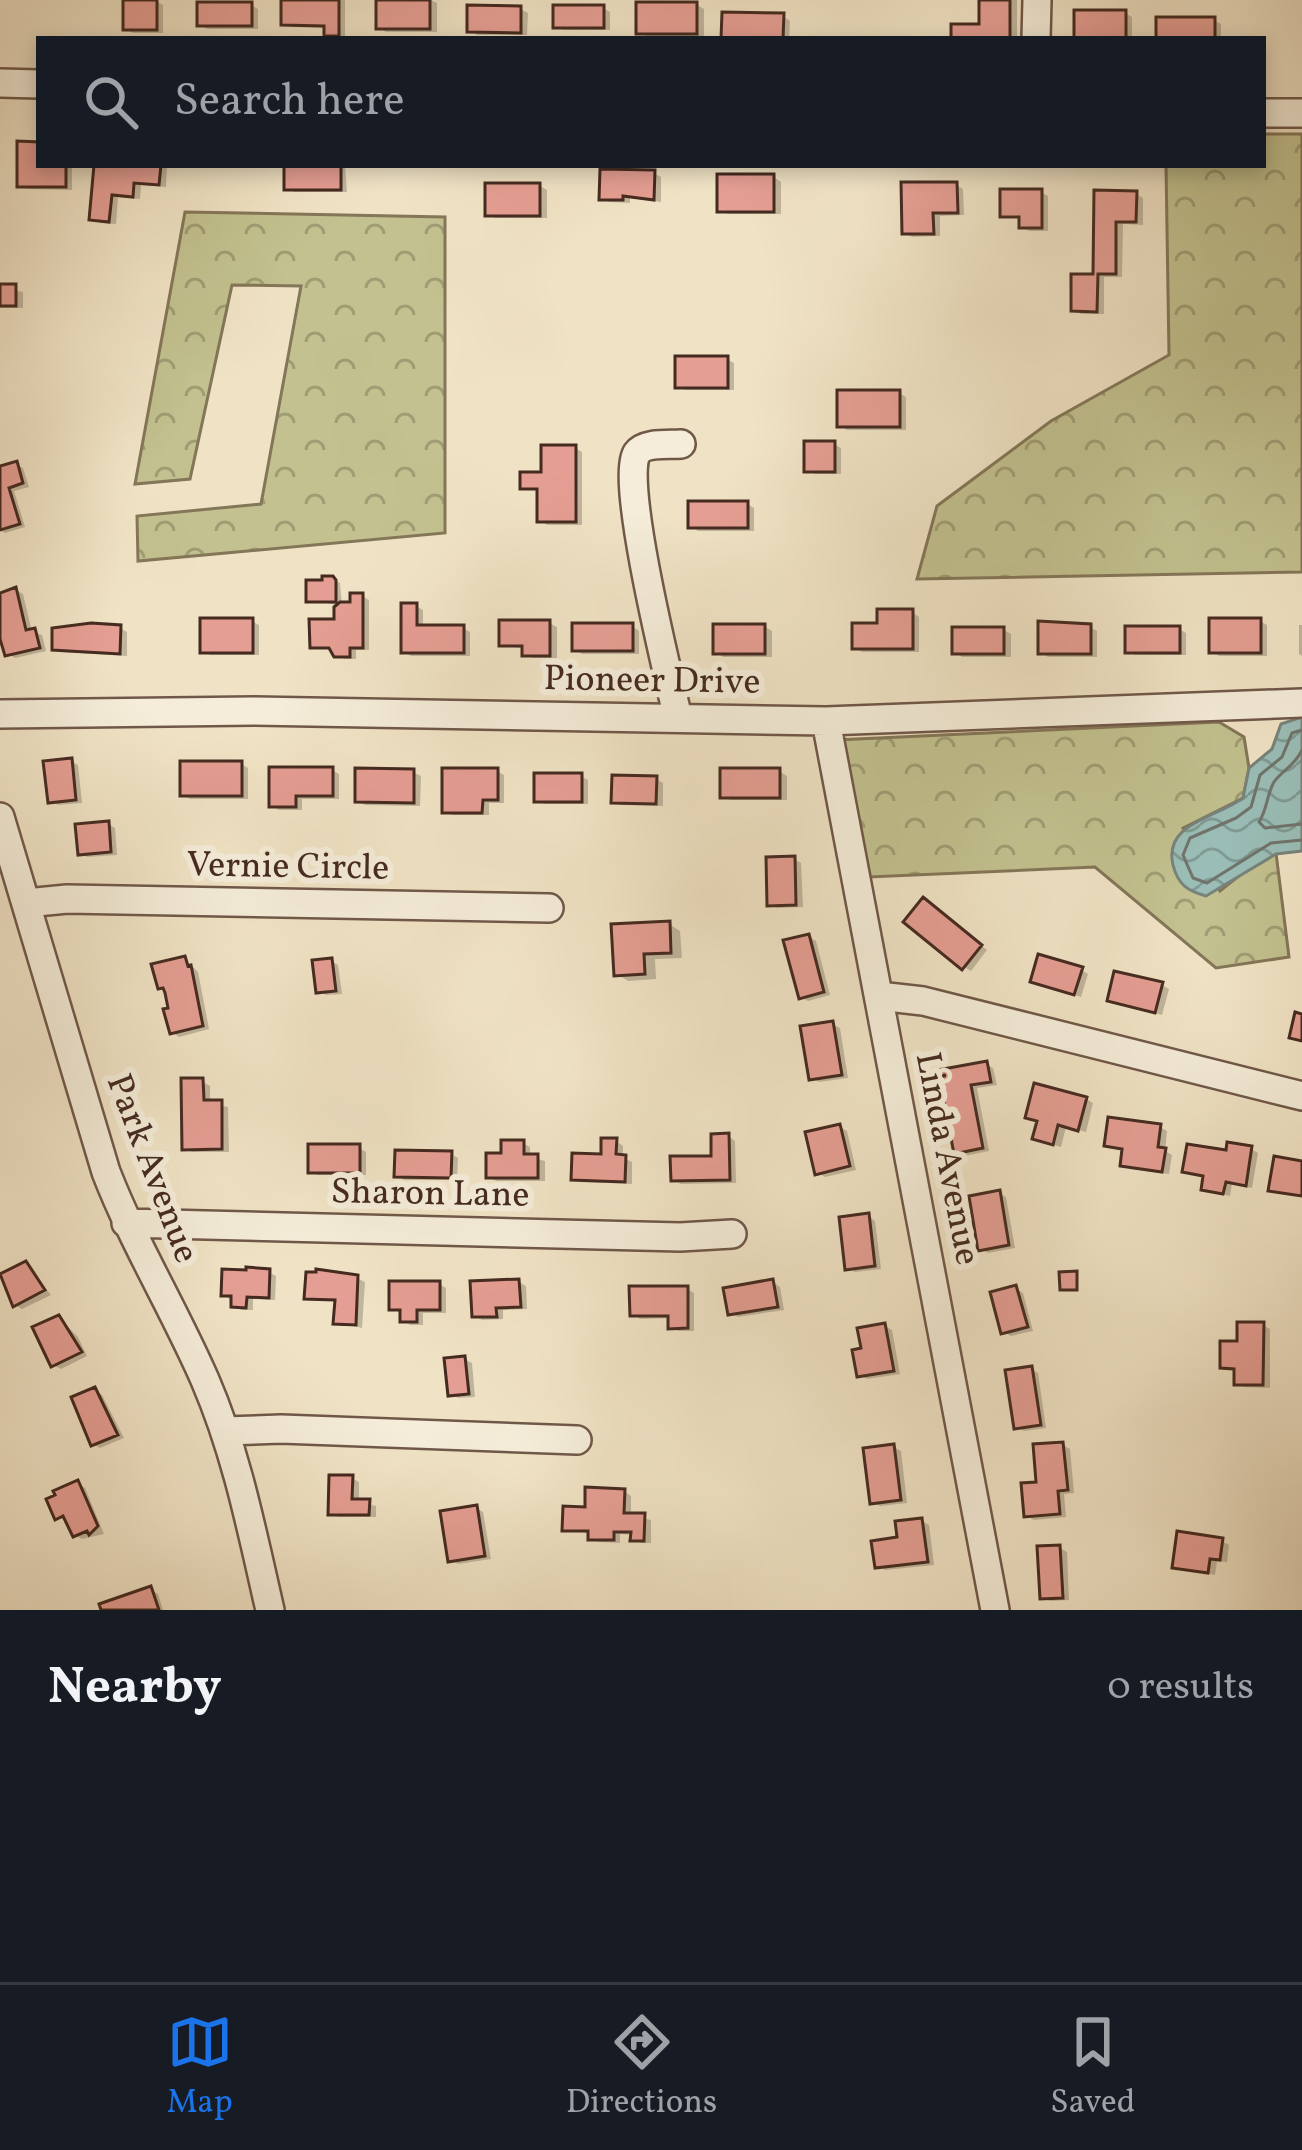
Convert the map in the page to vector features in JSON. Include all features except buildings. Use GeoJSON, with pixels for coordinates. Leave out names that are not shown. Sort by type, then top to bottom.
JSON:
{"type":"FeatureCollection","features":[{"type":"Feature","properties":{"kind":"street"},"geometry":{"type":"LineString","coordinates":[[1036,0],[1036,36]]}},
{"type":"Feature","properties":{"kind":"street"},"geometry":{"type":"LineString","coordinates":[[0,82],[36,84]]}},
{"type":"Feature","properties":{"kind":"street"},"geometry":{"type":"LineString","coordinates":[[1266,113],[1302,112]]}},
{"type":"Feature","properties":{"kind":"street"},"geometry":{"type":"LineString","coordinates":[[677,718],[634,495],[639,450],[681,444]]}},
{"type":"Feature","properties":{"kind":"street","name":"Pioneer Drive"},"geometry":{"type":"LineString","coordinates":[[0,714],[254,711],[826,722],[1302,703]]}},
{"type":"Feature","properties":{"kind":"street","name":"Linda Avenue"},"geometry":{"type":"LineString","coordinates":[[826,722],[995,1610]]}},
{"type":"Feature","properties":{"kind":"street","name":"Park Avenue"},"geometry":{"type":"LineString","coordinates":[[0,817],[100,1153],[126,1223],[183,1332],[225,1431],[270,1610]]}},
{"type":"Feature","properties":{"kind":"street","name":"Vernie Circle"},"geometry":{"type":"LineString","coordinates":[[26,903],[67,899],[550,908]]}},
{"type":"Feature","properties":{"kind":"street"},"geometry":{"type":"LineString","coordinates":[[879,996],[923,1001],[1302,1096]]}},
{"type":"Feature","properties":{"kind":"street","name":"Sharon Lane"},"geometry":{"type":"LineString","coordinates":[[126,1223],[680,1237],[732,1234]]}},
{"type":"Feature","properties":{"kind":"street"},"geometry":{"type":"LineString","coordinates":[[225,1431],[578,1440]]}},
{"type":"Feature","properties":{"kind":"green space"},"geometry":{"type":"Polygon","coordinates":[[[1266,134],[1302,134],[1302,572],[917,579],[937,506],[1051,421],[1169,355],[1166,168],[1266,168],[1266,134]]]}},
{"type":"Feature","properties":{"kind":"green space"},"geometry":{"type":"Polygon","coordinates":[[[185,212],[445,217],[445,533],[138,561],[137,516],[261,504],[301,286],[232,285],[190,479],[135,484],[185,212]]]}},
{"type":"Feature","properties":{"kind":"green space"},"geometry":{"type":"Polygon","coordinates":[[[1219,722],[1244,737],[1249,768],[1243,798],[1183,828],[1220,891],[1276,853],[1289,957],[1216,968],[1095,867],[869,877],[836,740],[1219,722]]]}},
{"type":"Feature","properties":{"kind":"water"},"geometry":{"type":"Polygon","coordinates":[[[1302,717],[1302,851],[1276,854],[1206,896],[1189,889],[1173,865],[1176,840],[1194,823],[1243,798],[1249,768],[1272,749],[1281,724],[1302,717]]]}}]}
